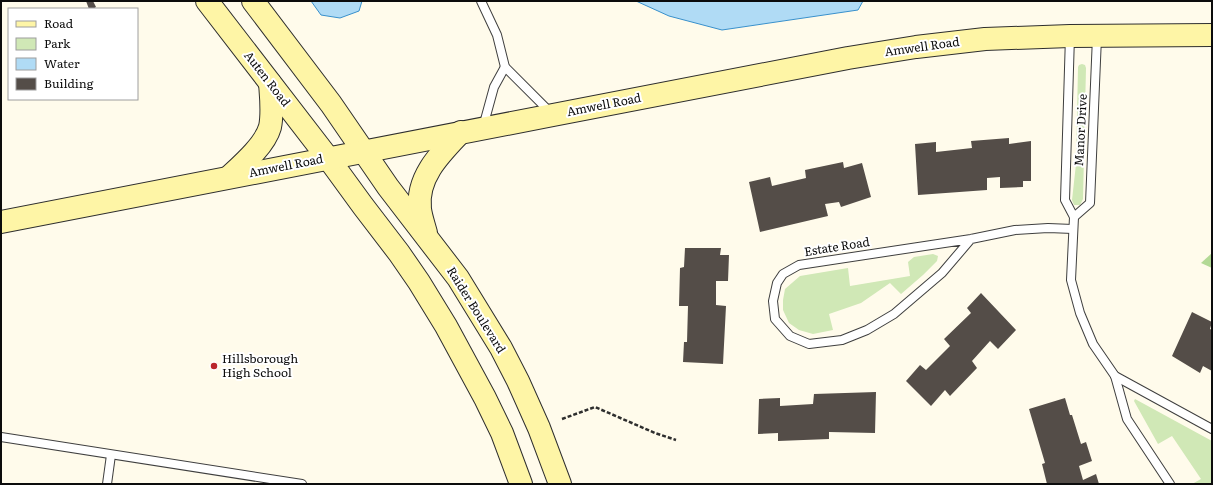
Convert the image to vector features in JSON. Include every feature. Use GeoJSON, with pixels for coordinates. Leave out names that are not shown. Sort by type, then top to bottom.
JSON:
{"type":"FeatureCollection","features":[{"type":"Feature","properties":{"kind":"main road","name":"Auten Road"},"geometry":{"type":"LineString","coordinates":[[207,1],[328,158]]}},
{"type":"Feature","properties":{"kind":"main road"},"geometry":{"type":"LineString","coordinates":[[253,1],[331,104],[365,152]]}},
{"type":"Feature","properties":{"kind":"main road","name":"Amwell Road"},"geometry":{"type":"LineString","coordinates":[[1,222],[461,132],[848,58],[916,47],[985,39],[1070,36],[1212,35]]}},
{"type":"Feature","properties":{"kind":"main road"},"geometry":{"type":"LineString","coordinates":[[229,177],[242,166],[264,141],[270,127],[270,83]]}},
{"type":"Feature","properties":{"kind":"main road"},"geometry":{"type":"LineString","coordinates":[[427,238],[420,208],[424,179],[440,154],[461,132]]}},
{"type":"Feature","properties":{"kind":"main road","name":"Raider Boulevard"},"geometry":{"type":"LineString","coordinates":[[365,152],[388,187],[458,278],[501,348],[539,428],[560,484]]}},
{"type":"Feature","properties":{"kind":"main road"},"geometry":{"type":"LineString","coordinates":[[328,158],[362,206],[399,253],[446,326],[502,433],[521,484]]}},
{"type":"Feature","properties":{"kind":"lane"},"geometry":{"type":"LineString","coordinates":[[482,1],[497,34],[505,67],[553,115]]}},
{"type":"Feature","properties":{"kind":"lane","name":"Manor Drive"},"geometry":{"type":"LineString","coordinates":[[1070,36],[1065,200],[1074,217],[1090,203],[1098,36]]}},
{"type":"Feature","properties":{"kind":"lane"},"geometry":{"type":"LineString","coordinates":[[483,128],[494,87],[505,67]]}},
{"type":"Feature","properties":{"kind":"lane"},"geometry":{"type":"LineString","coordinates":[[1074,217],[1070,280],[1080,314],[1093,344],[1115,376],[1128,419],[1170,484]]}},
{"type":"Feature","properties":{"kind":"lane","name":"Estate Road"},"geometry":{"type":"LineString","coordinates":[[971,239],[942,273],[894,314],[867,330],[842,340],[809,344],[790,336],[775,319],[773,300],[776,283],[783,274],[799,265],[971,239],[1015,230],[1048,228],[1073,229]]}},
{"type":"Feature","properties":{"kind":"lane"},"geometry":{"type":"LineString","coordinates":[[1115,376],[1212,429]]}},
{"type":"Feature","properties":{"kind":"lane"},"geometry":{"type":"LineString","coordinates":[[1,437],[302,484]]}},
{"type":"Feature","properties":{"kind":"lane"},"geometry":{"type":"LineString","coordinates":[[107,484],[111,455]]}},
{"type":"Feature","properties":{"kind":"path"},"geometry":{"type":"LineString","coordinates":[[562,419],[595,407],[655,433],[676,440]]}},
{"type":"Feature","properties":{"kind":"green space"},"geometry":{"type":"Polygon","coordinates":[[[1082,64],[1085,65],[1086,68],[1083,199],[1080,205],[1074,205],[1072,200],[1076,164],[1078,67],[1082,64]]]}},
{"type":"Feature","properties":{"kind":"green space"},"geometry":{"type":"Polygon","coordinates":[[[1212,253],[1212,268],[1201,263],[1212,253]]]}},
{"type":"Feature","properties":{"kind":"green space"},"geometry":{"type":"Polygon","coordinates":[[[933,254],[938,256],[937,261],[901,294],[890,283],[861,303],[829,314],[833,330],[813,334],[799,330],[789,323],[783,310],[785,289],[800,276],[848,268],[850,286],[910,276],[908,262],[914,257],[933,254]]]}},
{"type":"Feature","properties":{"kind":"green space"},"geometry":{"type":"Polygon","coordinates":[[[1135,399],[1212,441],[1212,484],[1192,484],[1201,479],[1172,436],[1158,444],[1134,401],[1135,399]]]}},
{"type":"Feature","properties":{"kind":"water"},"geometry":{"type":"Polygon","coordinates":[[[311,1],[362,1],[359,11],[340,18],[321,15],[311,1]]]}},
{"type":"Feature","properties":{"kind":"water"},"geometry":{"type":"Polygon","coordinates":[[[636,1],[863,1],[858,10],[722,30],[669,16],[636,1]]]}},
{"type":"Feature","properties":{"kind":"building"},"geometry":{"type":"Polygon","coordinates":[[[86,1],[93,1],[96,7],[89,8],[86,1]]]}},
{"type":"Feature","properties":{"kind":"building"},"geometry":{"type":"Polygon","coordinates":[[[1009,138],[1009,144],[1031,141],[1031,181],[1023,181],[1023,187],[1000,188],[1000,177],[987,178],[987,190],[918,195],[915,144],[936,142],[936,152],[972,148],[971,141],[1009,138]]]}},
{"type":"Feature","properties":{"kind":"building"},"geometry":{"type":"Polygon","coordinates":[[[843,162],[844,168],[862,163],[871,197],[841,207],[839,202],[825,204],[828,216],[760,232],[749,182],[770,177],[772,186],[806,178],[805,170],[843,162]]]}},
{"type":"Feature","properties":{"kind":"building"},"geometry":{"type":"Polygon","coordinates":[[[685,248],[721,248],[720,255],[729,255],[728,281],[716,281],[716,305],[726,306],[723,364],[683,362],[684,342],[687,342],[688,306],[679,306],[680,268],[684,267],[685,248]]]}},
{"type":"Feature","properties":{"kind":"building"},"geometry":{"type":"Polygon","coordinates":[[[981,293],[1016,330],[998,349],[990,341],[972,361],[977,368],[950,396],[945,390],[931,406],[906,381],[920,365],[926,370],[950,346],[944,339],[971,313],[967,308],[981,293]]]}},
{"type":"Feature","properties":{"kind":"building"},"geometry":{"type":"Polygon","coordinates":[[[1192,312],[1212,322],[1210,329],[1212,330],[1212,371],[1203,366],[1200,373],[1172,356],[1192,312]]]}},
{"type":"Feature","properties":{"kind":"building"},"geometry":{"type":"Polygon","coordinates":[[[876,392],[875,433],[829,432],[829,439],[778,441],[778,433],[758,434],[759,399],[780,398],[780,406],[813,404],[814,394],[876,392]]]}},
{"type":"Feature","properties":{"kind":"building"},"geometry":{"type":"Polygon","coordinates":[[[1065,398],[1081,444],[1086,442],[1092,461],[1079,466],[1083,480],[1096,474],[1099,484],[1047,484],[1042,464],[1045,463],[1029,409],[1065,398]]]}},
{"type":"Feature","properties":{"kind":"place","name":"Hillsborough High School"},"geometry":{"type":"Point","coordinates":[214,366]}}]}
